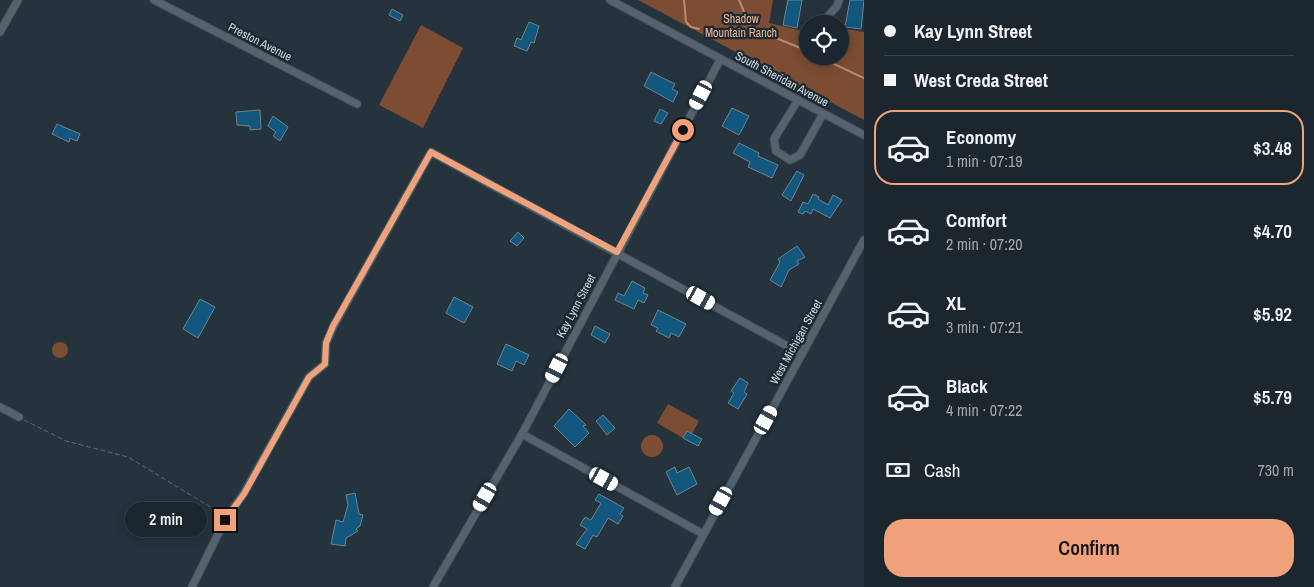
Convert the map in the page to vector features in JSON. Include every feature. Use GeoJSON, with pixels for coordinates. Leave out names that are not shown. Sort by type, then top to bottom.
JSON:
{"type":"FeatureCollection","features":[{"type":"Feature","properties":{"kind":"street"},"geometry":{"type":"LineString","coordinates":[[0,32],[18,0]]}},
{"type":"Feature","properties":{"kind":"street","name":"Preston Avenue"},"geometry":{"type":"LineString","coordinates":[[154,0],[357,104]]}},
{"type":"Feature","properties":{"kind":"street","name":"South Sheridan Avenue"},"geometry":{"type":"LineString","coordinates":[[610,0],[864,135]]}},
{"type":"Feature","properties":{"kind":"street"},"geometry":{"type":"LineString","coordinates":[[829,15],[837,6],[839,0]]}},
{"type":"Feature","properties":{"kind":"street","name":"Kay Lynn Street"},"geometry":{"type":"LineString","coordinates":[[433,587],[522,434],[720,60]]}},
{"type":"Feature","properties":{"kind":"street"},"geometry":{"type":"LineString","coordinates":[[798,100],[774,139],[776,151],[790,160],[800,155],[824,114]]}},
{"type":"Feature","properties":{"kind":"street"},"geometry":{"type":"LineString","coordinates":[[192,587],[226,518],[244,494],[309,377],[325,364],[326,343],[333,326],[431,152],[802,354]]}},
{"type":"Feature","properties":{"kind":"street","name":"West Michigan Street"},"geometry":{"type":"LineString","coordinates":[[677,586],[703,534],[864,240]]}},
{"type":"Feature","properties":{"kind":"street"},"geometry":{"type":"LineString","coordinates":[[0,407],[19,417]]}},
{"type":"Feature","properties":{"kind":"street"},"geometry":{"type":"LineString","coordinates":[[522,434],[703,534]]}},
{"type":"Feature","properties":{"kind":"path"},"geometry":{"type":"LineString","coordinates":[[19,417],[66,441],[128,457],[226,518]]}},
{"type":"Feature","properties":{"kind":"green space","name":"Shadow Mountain Ranch"},"geometry":{"type":"Polygon","coordinates":[[[638,0],[773,0],[769,23],[799,30],[799,65],[849,65],[849,30],[864,32],[864,120],[638,0]]]}},
{"type":"Feature","properties":{"kind":"green space"},"geometry":{"type":"Polygon","coordinates":[[[421,25],[463,48],[423,128],[379,105],[421,25]]]}},
{"type":"Feature","properties":{"kind":"green space"},"geometry":{"type":"Polygon","coordinates":[[[60,342],[68,350],[60,358],[52,350],[60,342]]]}},
{"type":"Feature","properties":{"kind":"green space"},"geometry":{"type":"Polygon","coordinates":[[[668,404],[699,421],[692,434],[687,431],[683,438],[657,423],[668,404]]]}},
{"type":"Feature","properties":{"kind":"green space"},"geometry":{"type":"Polygon","coordinates":[[[652,435],[660,438],[663,446],[660,454],[652,457],[644,454],[641,446],[644,438],[652,435]]]}},
{"type":"Feature","properties":{"kind":"building"},"geometry":{"type":"Polygon","coordinates":[[[788,0],[802,0],[797,28],[783,25],[788,0]]]}},
{"type":"Feature","properties":{"kind":"building"},"geometry":{"type":"Polygon","coordinates":[[[850,0],[864,0],[861,29],[849,28],[849,15],[847,15],[850,0]]]}},
{"type":"Feature","properties":{"kind":"building"},"geometry":{"type":"Polygon","coordinates":[[[392,9],[403,15],[400,21],[389,15],[392,9]]]}},
{"type":"Feature","properties":{"kind":"building"},"geometry":{"type":"Polygon","coordinates":[[[529,22],[539,26],[534,43],[531,42],[527,51],[514,46],[517,38],[521,40],[529,22]]]}},
{"type":"Feature","properties":{"kind":"building"},"geometry":{"type":"Polygon","coordinates":[[[651,72],[675,84],[672,89],[678,92],[673,102],[644,86],[651,72]]]}},
{"type":"Feature","properties":{"kind":"building"},"geometry":{"type":"Polygon","coordinates":[[[732,108],[749,116],[739,135],[722,126],[732,108]]]}},
{"type":"Feature","properties":{"kind":"building"},"geometry":{"type":"Polygon","coordinates":[[[660,109],[668,113],[661,124],[654,121],[660,109]]]}},
{"type":"Feature","properties":{"kind":"building"},"geometry":{"type":"Polygon","coordinates":[[[260,110],[261,129],[250,130],[250,126],[237,125],[236,112],[260,110]]]}},
{"type":"Feature","properties":{"kind":"building"},"geometry":{"type":"Polygon","coordinates":[[[273,116],[288,127],[280,141],[273,136],[276,132],[268,126],[273,116]]]}},
{"type":"Feature","properties":{"kind":"building"},"geometry":{"type":"Polygon","coordinates":[[[57,124],[80,134],[77,141],[70,138],[69,142],[52,134],[57,124]]]}},
{"type":"Feature","properties":{"kind":"building"},"geometry":{"type":"Polygon","coordinates":[[[739,143],[759,153],[758,156],[778,165],[772,178],[748,167],[750,162],[733,153],[739,143]]]}},
{"type":"Feature","properties":{"kind":"building"},"geometry":{"type":"Polygon","coordinates":[[[797,171],[804,175],[791,201],[782,195],[797,171]]]}},
{"type":"Feature","properties":{"kind":"building"},"geometry":{"type":"Polygon","coordinates":[[[813,194],[828,205],[833,195],[842,200],[830,218],[813,209],[811,214],[805,211],[803,214],[798,212],[803,202],[808,204],[813,194]]]}},
{"type":"Feature","properties":{"kind":"building"},"geometry":{"type":"Polygon","coordinates":[[[518,232],[524,238],[517,246],[510,241],[518,232]]]}},
{"type":"Feature","properties":{"kind":"building"},"geometry":{"type":"Polygon","coordinates":[[[797,246],[805,257],[797,261],[799,264],[789,270],[781,287],[770,280],[780,262],[778,259],[797,246]]]}},
{"type":"Feature","properties":{"kind":"building"},"geometry":{"type":"Polygon","coordinates":[[[632,281],[645,288],[643,293],[648,295],[644,303],[638,300],[634,309],[615,300],[618,293],[624,296],[632,281]]]}},
{"type":"Feature","properties":{"kind":"building"},"geometry":{"type":"Polygon","coordinates":[[[454,297],[473,307],[464,323],[446,313],[454,297]]]}},
{"type":"Feature","properties":{"kind":"building"},"geometry":{"type":"Polygon","coordinates":[[[200,299],[215,307],[198,338],[183,329],[200,299]]]}},
{"type":"Feature","properties":{"kind":"building"},"geometry":{"type":"Polygon","coordinates":[[[658,310],[686,324],[679,337],[671,333],[669,338],[656,331],[658,328],[651,325],[658,310]]]}},
{"type":"Feature","properties":{"kind":"building"},"geometry":{"type":"Polygon","coordinates":[[[595,326],[610,334],[605,343],[591,335],[595,326]]]}},
{"type":"Feature","properties":{"kind":"building"},"geometry":{"type":"Polygon","coordinates":[[[506,344],[529,355],[524,365],[516,361],[512,371],[497,364],[506,344]]]}},
{"type":"Feature","properties":{"kind":"building"},"geometry":{"type":"Polygon","coordinates":[[[740,378],[748,383],[744,392],[747,394],[738,409],[728,403],[734,393],[731,391],[740,378]]]}},
{"type":"Feature","properties":{"kind":"building"},"geometry":{"type":"Polygon","coordinates":[[[569,409],[586,425],[583,426],[589,433],[575,447],[554,426],[569,409]]]}},
{"type":"Feature","properties":{"kind":"building"},"geometry":{"type":"Polygon","coordinates":[[[603,415],[615,428],[607,435],[596,421],[603,415]]]}},
{"type":"Feature","properties":{"kind":"building"},"geometry":{"type":"Polygon","coordinates":[[[687,431],[702,439],[698,446],[683,438],[687,431]]]}},
{"type":"Feature","properties":{"kind":"building"},"geometry":{"type":"Polygon","coordinates":[[[675,467],[677,473],[689,467],[697,484],[677,495],[666,472],[675,467]]]}},
{"type":"Feature","properties":{"kind":"building"},"geometry":{"type":"Polygon","coordinates":[[[355,493],[359,514],[363,515],[360,526],[356,529],[358,531],[346,538],[345,546],[331,544],[336,520],[343,522],[348,505],[346,495],[355,493]]]}},
{"type":"Feature","properties":{"kind":"building"},"geometry":{"type":"Polygon","coordinates":[[[599,494],[624,508],[620,514],[623,516],[618,524],[608,518],[597,537],[593,535],[585,549],[576,544],[587,529],[580,525],[585,517],[591,520],[601,503],[595,500],[599,494]]]}},
{"type":"Feature","properties":{"kind":"waterway"},"geometry":{"type":"LineString","coordinates":[[684,0],[686,22],[691,27],[699,29]]}},
{"type":"Feature","properties":{"kind":"waterway"},"geometry":{"type":"LineString","coordinates":[[739,0],[751,28],[799,47]]}},
{"type":"Feature","properties":{"kind":"waterway"},"geometry":{"type":"LineString","coordinates":[[836,65],[864,78]]}},
{"type":"Feature","properties":{"kind":"route"},"geometry":{"type":"LineString","coordinates":[[225,520],[244,494],[309,377],[325,364],[326,343],[333,326],[431,152],[617,252],[683,130]]}}]}
